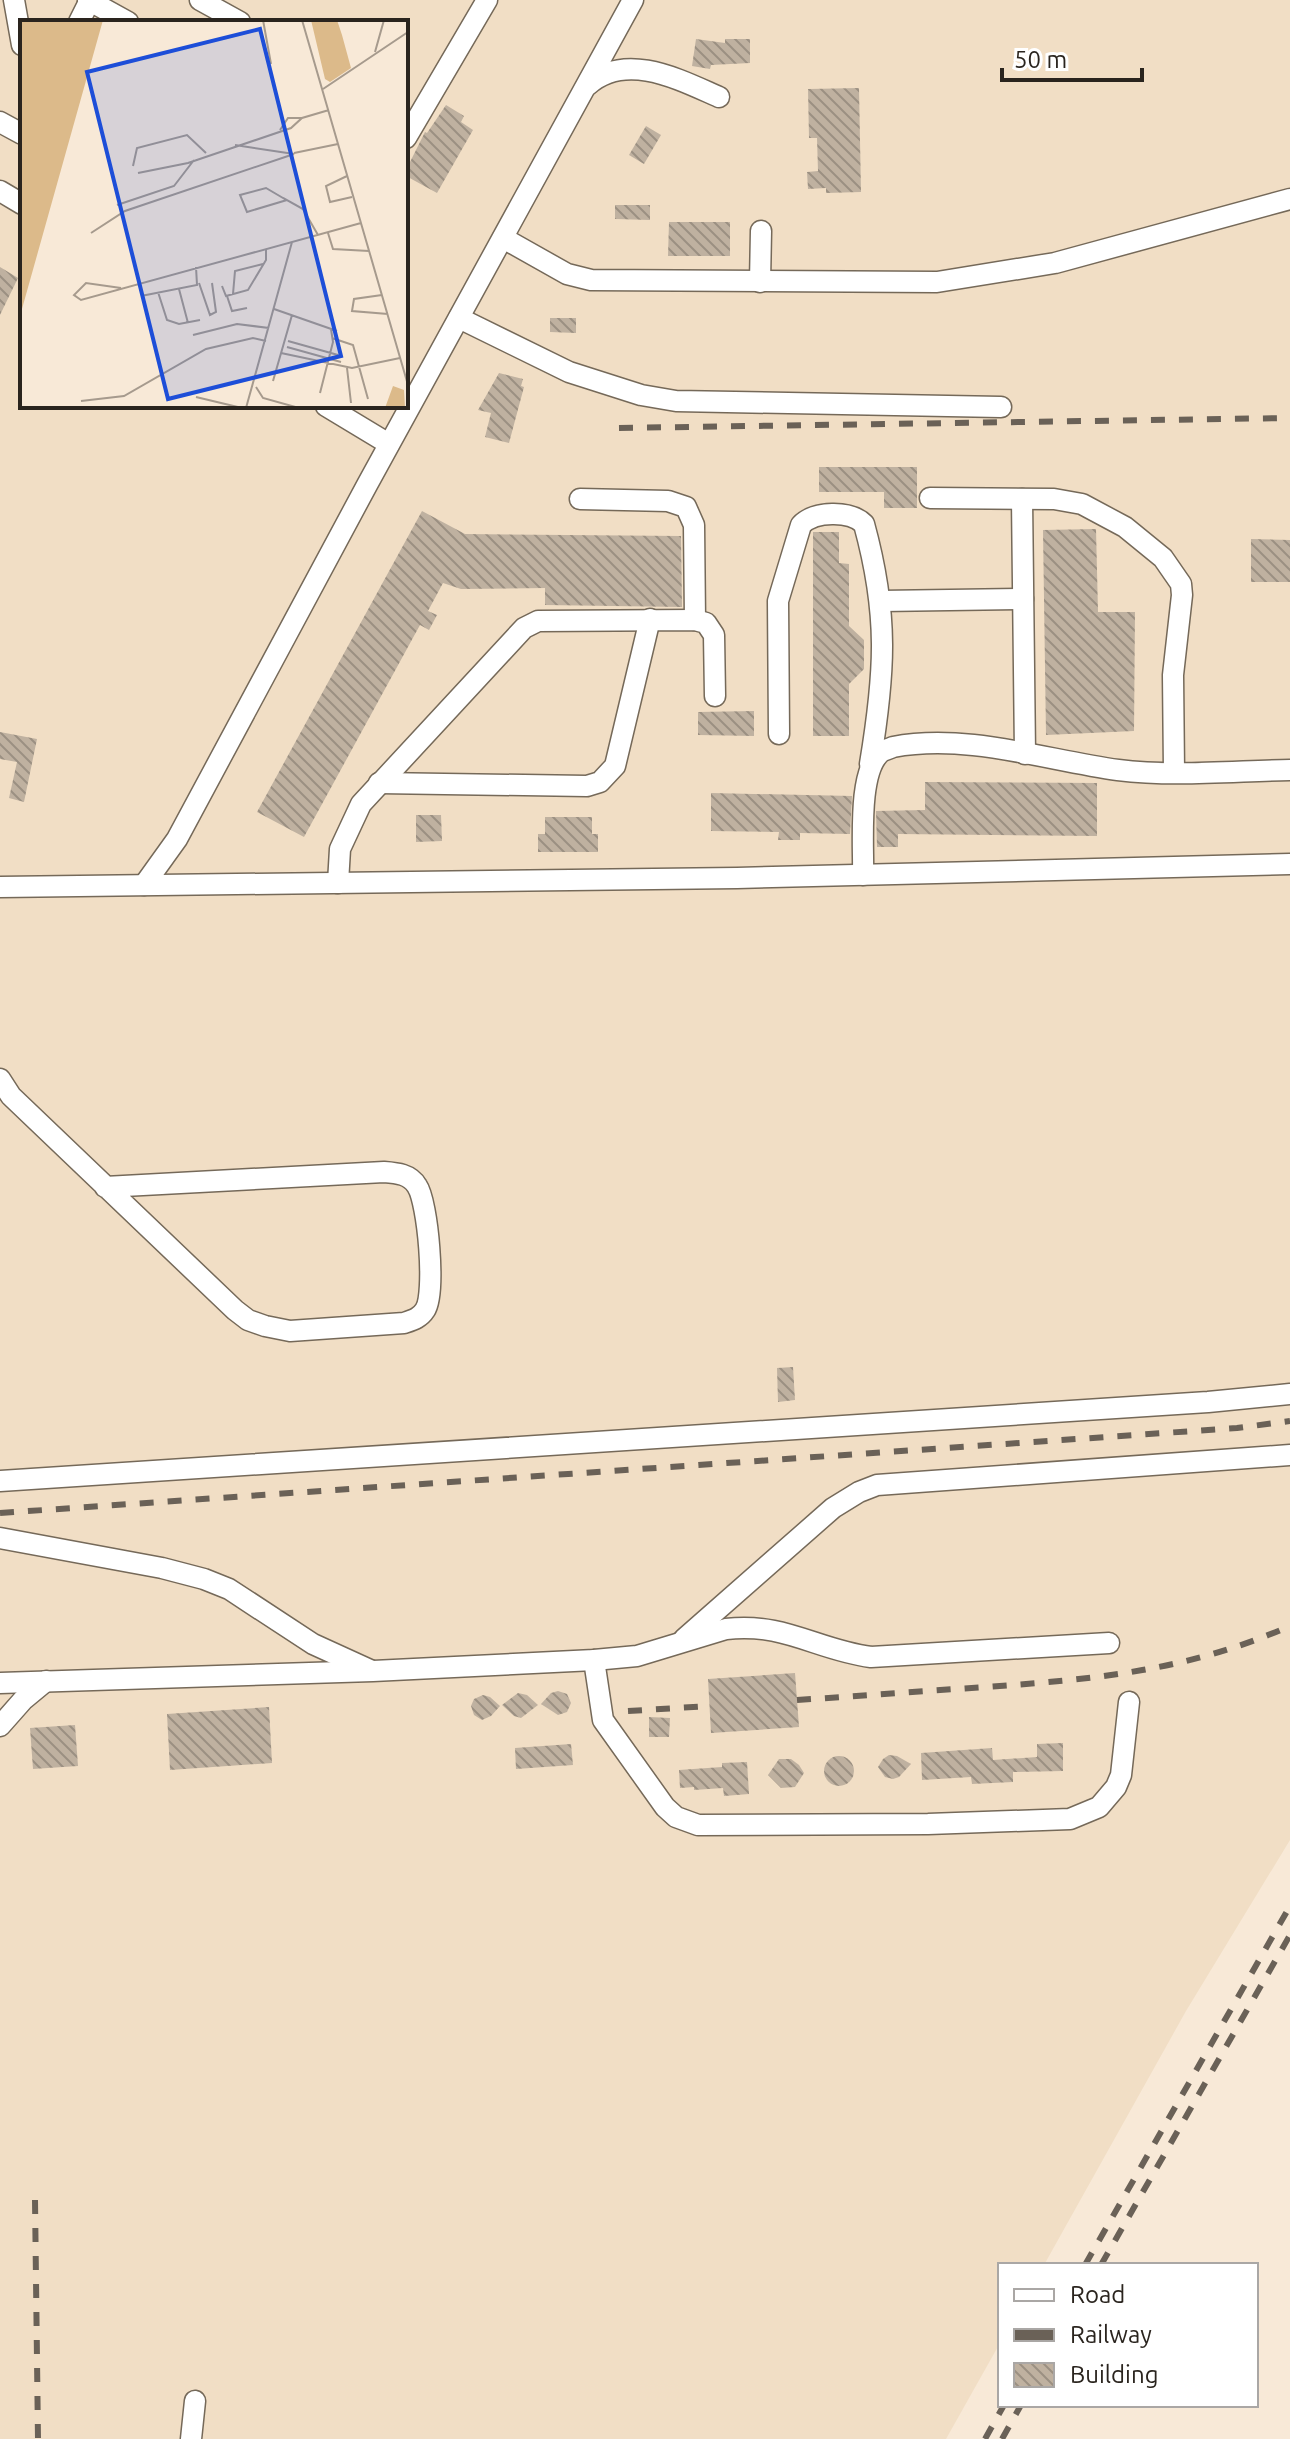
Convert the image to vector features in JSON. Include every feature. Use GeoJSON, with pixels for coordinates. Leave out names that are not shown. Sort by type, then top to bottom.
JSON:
{"type":"FeatureCollection","features":[{"type":"Feature","properties":{"kind":"street"},"geometry":{"type":"LineString","coordinates":[[80,20],[90,0],[125,20]]}},
{"type":"Feature","properties":{"kind":"street"},"geometry":{"type":"LineString","coordinates":[[200,0],[222,5],[238,20]]}},
{"type":"Feature","properties":{"kind":"street"},"geometry":{"type":"LineString","coordinates":[[409,127],[487,0]]}},
{"type":"Feature","properties":{"kind":"street"},"geometry":{"type":"LineString","coordinates":[[144,885],[177,839],[633,0]]}},
{"type":"Feature","properties":{"kind":"street"},"geometry":{"type":"LineString","coordinates":[[15,5],[34,20]]}},
{"type":"Feature","properties":{"kind":"street"},"geometry":{"type":"LineString","coordinates":[[15,5],[20,34]]}},
{"type":"Feature","properties":{"kind":"street"},"geometry":{"type":"LineString","coordinates":[[585,88],[610,72],[640,69],[658,72],[719,97]]}},
{"type":"Feature","properties":{"kind":"street"},"geometry":{"type":"LineString","coordinates":[[0,122],[20,133]]}},
{"type":"Feature","properties":{"kind":"street"},"geometry":{"type":"LineString","coordinates":[[0,191],[20,203]]}},
{"type":"Feature","properties":{"kind":"street"},"geometry":{"type":"LineString","coordinates":[[503,238],[567,274],[602,282],[915,283],[1055,263],[1290,199]]}},
{"type":"Feature","properties":{"kind":"street"},"geometry":{"type":"LineString","coordinates":[[760,282],[761,231]]}},
{"type":"Feature","properties":{"kind":"street"},"geometry":{"type":"LineString","coordinates":[[459,318],[581,377],[641,395],[676,401],[1001,407]]}},
{"type":"Feature","properties":{"kind":"street"},"geometry":{"type":"LineString","coordinates":[[329,408],[389,444]]}},
{"type":"Feature","properties":{"kind":"street"},"geometry":{"type":"LineString","coordinates":[[930,498],[1054,499],[1082,504],[1125,527],[1173,569],[1181,584],[1182,595],[1173,675],[1174,771]]}},
{"type":"Feature","properties":{"kind":"street"},"geometry":{"type":"LineString","coordinates":[[580,499],[668,501],[686,507],[694,525],[695,620]]}},
{"type":"Feature","properties":{"kind":"street"},"geometry":{"type":"LineString","coordinates":[[1022,499],[1025,754]]}},
{"type":"Feature","properties":{"kind":"street"},"geometry":{"type":"LineString","coordinates":[[779,734],[778,601],[801,525],[817,516],[853,516],[864,524],[881,601],[883,676],[865,792],[863,875]]}},
{"type":"Feature","properties":{"kind":"street"},"geometry":{"type":"LineString","coordinates":[[881,601],[1023,599]]}},
{"type":"Feature","properties":{"kind":"street"},"geometry":{"type":"LineString","coordinates":[[338,883],[338,859],[344,838],[361,804],[524,628],[550,619],[695,620],[706,623],[714,635],[715,696]]}},
{"type":"Feature","properties":{"kind":"street"},"geometry":{"type":"LineString","coordinates":[[379,783],[587,786],[600,782],[615,766],[650,619]]}},
{"type":"Feature","properties":{"kind":"street"},"geometry":{"type":"LineString","coordinates":[[868,776],[881,753],[902,746],[971,745],[1121,770],[1290,770]]}},
{"type":"Feature","properties":{"kind":"street"},"geometry":{"type":"LineString","coordinates":[[0,887],[863,875],[1290,864]]}},
{"type":"Feature","properties":{"kind":"street"},"geometry":{"type":"LineString","coordinates":[[0,1079],[11,1096],[105,1187],[235,1310],[248,1320],[290,1331],[404,1323],[416,1319],[426,1309],[431,1282],[424,1205],[416,1184],[397,1172],[105,1187]]}},
{"type":"Feature","properties":{"kind":"street"},"geometry":{"type":"LineString","coordinates":[[0,1481],[1208,1402],[1290,1394]]}},
{"type":"Feature","properties":{"kind":"street"},"geometry":{"type":"LineString","coordinates":[[678,1644],[833,1508],[877,1485],[1290,1455]]}},
{"type":"Feature","properties":{"kind":"street"},"geometry":{"type":"LineString","coordinates":[[0,1538],[162,1568],[204,1579],[229,1589],[313,1644],[373,1671]]}},
{"type":"Feature","properties":{"kind":"street"},"geometry":{"type":"LineString","coordinates":[[0,1683],[373,1671],[594,1660],[637,1656],[740,1627],[784,1631],[848,1654],[880,1657],[1109,1643]]}},
{"type":"Feature","properties":{"kind":"street"},"geometry":{"type":"LineString","coordinates":[[594,1660],[599,1706],[610,1732],[665,1807],[676,1817],[698,1825],[943,1824],[1070,1819],[1099,1807],[1116,1787],[1121,1775],[1129,1702]]}},
{"type":"Feature","properties":{"kind":"street"},"geometry":{"type":"LineString","coordinates":[[0,1726],[23,1700],[46,1681]]}},
{"type":"Feature","properties":{"kind":"street"},"geometry":{"type":"LineString","coordinates":[[191,2439],[195,2401]]}},
{"type":"Feature","properties":{"kind":"shaded area"},"geometry":{"type":"Polygon","coordinates":[[[0,0],[1290,0],[1290,1840],[1186,2011],[1045,2263],[998,2263],[998,2347],[946,2439],[0,2439],[0,0]]]}},
{"type":"Feature","properties":{"kind":"building"},"geometry":{"type":"Polygon","coordinates":[[[696,39],[725,43],[725,39],[750,39],[750,63],[711,65],[710,69],[692,66],[696,39]]]}},
{"type":"Feature","properties":{"kind":"building"},"geometry":{"type":"Polygon","coordinates":[[[859,88],[861,192],[826,193],[826,188],[808,189],[807,172],[818,171],[817,138],[809,138],[808,89],[859,88]]]}},
{"type":"Feature","properties":{"kind":"building"},"geometry":{"type":"Polygon","coordinates":[[[446,105],[464,116],[461,122],[473,130],[437,193],[408,177],[408,166],[446,105]]]}},
{"type":"Feature","properties":{"kind":"building"},"geometry":{"type":"Polygon","coordinates":[[[646,126],[661,135],[644,164],[629,155],[646,126]]]}},
{"type":"Feature","properties":{"kind":"building"},"geometry":{"type":"Polygon","coordinates":[[[615,205],[650,205],[650,220],[615,219],[615,205]]]}},
{"type":"Feature","properties":{"kind":"building"},"geometry":{"type":"Polygon","coordinates":[[[669,222],[730,222],[730,256],[668,256],[669,222]]]}},
{"type":"Feature","properties":{"kind":"building"},"geometry":{"type":"Polygon","coordinates":[[[0,267],[18,278],[0,315],[0,267]]]}},
{"type":"Feature","properties":{"kind":"building"},"geometry":{"type":"Polygon","coordinates":[[[550,318],[576,318],[576,333],[550,332],[550,318]]]}},
{"type":"Feature","properties":{"kind":"building"},"geometry":{"type":"Polygon","coordinates":[[[499,373],[523,379],[521,386],[524,387],[509,443],[485,437],[491,413],[478,410],[499,373]]]}},
{"type":"Feature","properties":{"kind":"building"},"geometry":{"type":"Polygon","coordinates":[[[819,467],[917,467],[917,508],[884,508],[884,492],[819,492],[819,467]]]}},
{"type":"Feature","properties":{"kind":"building"},"geometry":{"type":"Polygon","coordinates":[[[422,511],[465,534],[681,536],[682,607],[545,605],[545,588],[461,589],[443,583],[428,611],[437,615],[429,630],[420,625],[304,837],[257,812],[422,511]]]}},
{"type":"Feature","properties":{"kind":"building"},"geometry":{"type":"Polygon","coordinates":[[[1096,529],[1098,612],[1135,612],[1134,731],[1046,735],[1043,530],[1096,529]]]}},
{"type":"Feature","properties":{"kind":"building"},"geometry":{"type":"Polygon","coordinates":[[[813,532],[839,532],[839,563],[849,564],[849,626],[864,640],[864,669],[849,684],[849,736],[813,736],[813,532]]]}},
{"type":"Feature","properties":{"kind":"building"},"geometry":{"type":"Polygon","coordinates":[[[1251,539],[1290,540],[1290,582],[1251,582],[1251,539]]]}},
{"type":"Feature","properties":{"kind":"building"},"geometry":{"type":"Polygon","coordinates":[[[754,711],[754,736],[698,735],[698,712],[754,711]]]}},
{"type":"Feature","properties":{"kind":"building"},"geometry":{"type":"Polygon","coordinates":[[[0,732],[37,739],[24,802],[9,798],[17,762],[0,759],[0,732]]]}},
{"type":"Feature","properties":{"kind":"building"},"geometry":{"type":"Polygon","coordinates":[[[925,782],[1097,783],[1097,836],[898,834],[898,847],[877,847],[876,811],[925,810],[925,782]]]}},
{"type":"Feature","properties":{"kind":"building"},"geometry":{"type":"Polygon","coordinates":[[[711,793],[852,796],[850,834],[800,833],[800,840],[778,840],[779,832],[711,831],[711,793]]]}},
{"type":"Feature","properties":{"kind":"building"},"geometry":{"type":"Polygon","coordinates":[[[416,815],[441,815],[442,841],[416,842],[416,815]]]}},
{"type":"Feature","properties":{"kind":"building"},"geometry":{"type":"Polygon","coordinates":[[[545,817],[592,817],[592,834],[598,834],[598,852],[538,852],[538,834],[545,834],[545,817]]]}},
{"type":"Feature","properties":{"kind":"building"},"geometry":{"type":"Polygon","coordinates":[[[793,1367],[795,1400],[778,1402],[777,1368],[793,1367]]]}},
{"type":"Feature","properties":{"kind":"building"},"geometry":{"type":"Polygon","coordinates":[[[795,1673],[799,1727],[711,1733],[708,1679],[795,1673]]]}},
{"type":"Feature","properties":{"kind":"building"},"geometry":{"type":"Polygon","coordinates":[[[558,1691],[567,1694],[571,1703],[567,1712],[558,1715],[541,1704],[551,1693],[558,1691]]]}},
{"type":"Feature","properties":{"kind":"building"},"geometry":{"type":"Polygon","coordinates":[[[518,1693],[527,1695],[538,1705],[521,1718],[502,1705],[518,1693]]]}},
{"type":"Feature","properties":{"kind":"building"},"geometry":{"type":"Polygon","coordinates":[[[483,1695],[500,1706],[482,1720],[474,1715],[471,1706],[474,1699],[483,1695]]]}},
{"type":"Feature","properties":{"kind":"building"},"geometry":{"type":"Polygon","coordinates":[[[269,1707],[272,1763],[170,1770],[167,1714],[269,1707]]]}},
{"type":"Feature","properties":{"kind":"building"},"geometry":{"type":"Polygon","coordinates":[[[649,1717],[670,1718],[669,1737],[649,1737],[649,1717]]]}},
{"type":"Feature","properties":{"kind":"building"},"geometry":{"type":"Polygon","coordinates":[[[75,1725],[78,1766],[33,1769],[30,1728],[75,1725]]]}},
{"type":"Feature","properties":{"kind":"building"},"geometry":{"type":"Polygon","coordinates":[[[1063,1743],[1063,1771],[1013,1772],[1013,1782],[972,1784],[971,1777],[922,1780],[921,1753],[992,1748],[993,1760],[1037,1757],[1037,1744],[1063,1743]]]}},
{"type":"Feature","properties":{"kind":"building"},"geometry":{"type":"Polygon","coordinates":[[[571,1744],[573,1765],[516,1769],[515,1748],[571,1744]]]}},
{"type":"Feature","properties":{"kind":"building"},"geometry":{"type":"Polygon","coordinates":[[[889,1755],[911,1764],[893,1779],[885,1777],[878,1767],[889,1755]]]}},
{"type":"Feature","properties":{"kind":"building"},"geometry":{"type":"Polygon","coordinates":[[[839,1756],[850,1760],[854,1771],[850,1782],[839,1786],[828,1782],[824,1771],[828,1760],[839,1756]]]}},
{"type":"Feature","properties":{"kind":"building"},"geometry":{"type":"Polygon","coordinates":[[[779,1759],[791,1759],[804,1773],[795,1787],[781,1788],[768,1775],[779,1759]]]}},
{"type":"Feature","properties":{"kind":"building"},"geometry":{"type":"Polygon","coordinates":[[[747,1762],[749,1794],[724,1796],[723,1788],[680,1788],[679,1770],[747,1762]]]}},
{"type":"Feature","properties":{"kind":"railway"},"geometry":{"type":"LineString","coordinates":[[619,428],[1290,418]]}},
{"type":"Feature","properties":{"kind":"railway"},"geometry":{"type":"LineString","coordinates":[[0,1513],[1237,1428],[1290,1421]]}},
{"type":"Feature","properties":{"kind":"railway"},"geometry":{"type":"LineString","coordinates":[[797,1700],[1103,1676],[1178,1663],[1290,1626]]}},
{"type":"Feature","properties":{"kind":"railway"},"geometry":{"type":"LineString","coordinates":[[628,1711],[710,1706]]}},
{"type":"Feature","properties":{"kind":"railway"},"geometry":{"type":"LineString","coordinates":[[1086,2263],[1290,1906]]}},
{"type":"Feature","properties":{"kind":"railway"},"geometry":{"type":"LineString","coordinates":[[1102,2263],[1290,1935]]}},
{"type":"Feature","properties":{"kind":"railway"},"geometry":{"type":"LineString","coordinates":[[35,2200],[38,2439]]}},
{"type":"Feature","properties":{"kind":"railway"},"geometry":{"type":"LineString","coordinates":[[985,2439],[1003,2407]]}},
{"type":"Feature","properties":{"kind":"railway"},"geometry":{"type":"LineString","coordinates":[[1002,2439],[1020,2407]]}}]}
